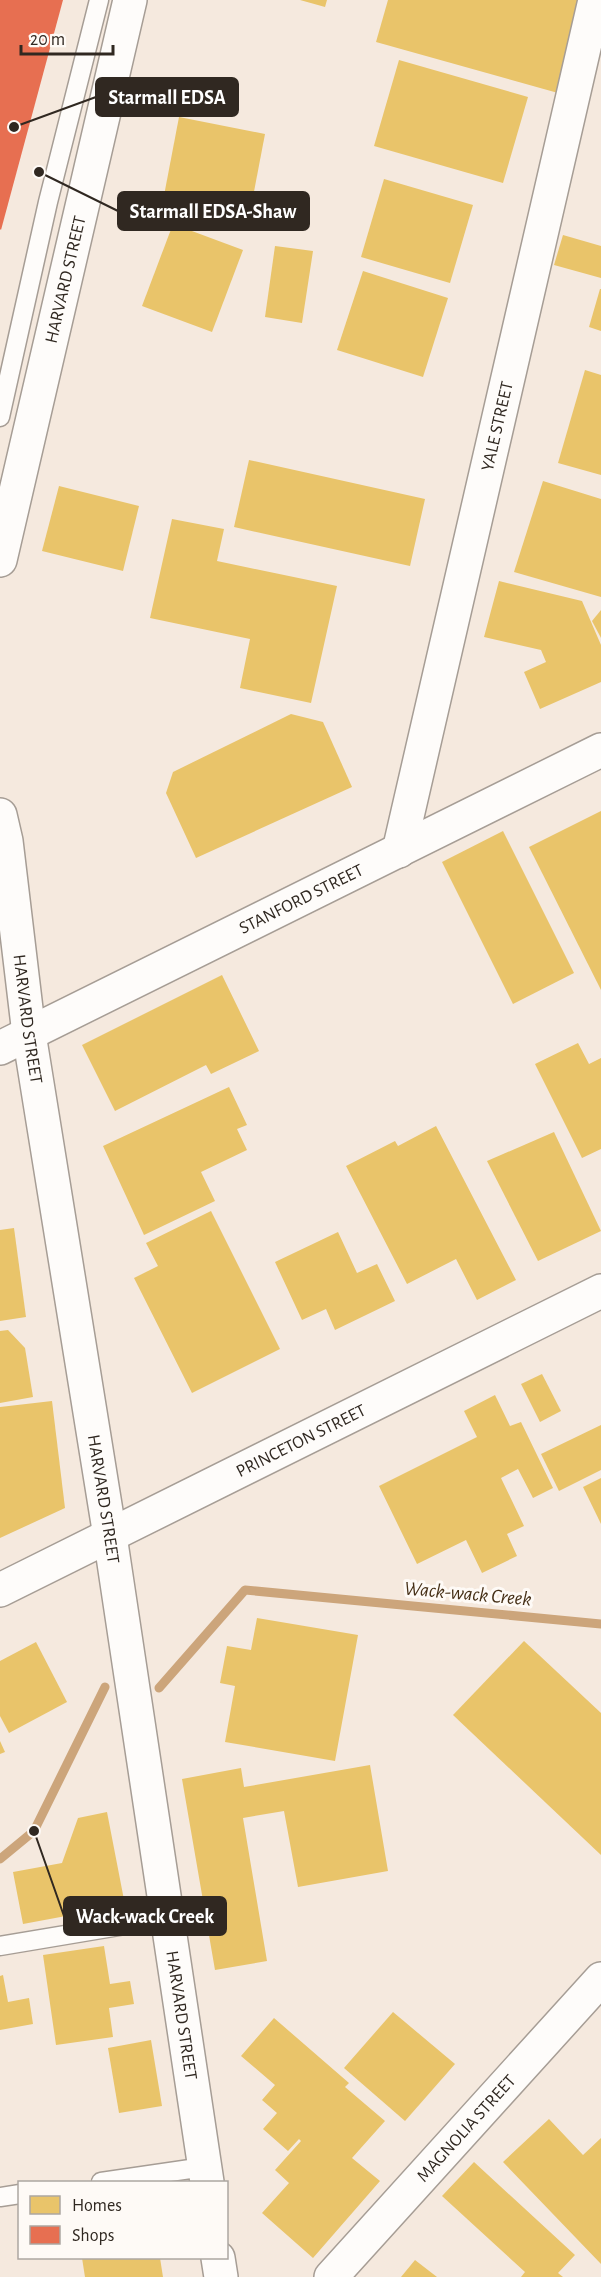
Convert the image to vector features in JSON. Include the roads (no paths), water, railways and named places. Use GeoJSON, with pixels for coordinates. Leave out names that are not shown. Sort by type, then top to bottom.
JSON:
{"type":"FeatureCollection","features":[{"type":"Feature","properties":{"kind":"street","name":"HARVARD STREET"},"geometry":{"type":"LineString","coordinates":[[0,560],[130,0]]}},
{"type":"Feature","properties":{"kind":"street","name":"YALE STREET"},"geometry":{"type":"LineString","coordinates":[[399,851],[595,0]]}},
{"type":"Feature","properties":{"kind":"street","name":"STANFORD STREET"},"geometry":{"type":"LineString","coordinates":[[0,1048],[601,750]]}},
{"type":"Feature","properties":{"kind":"street","name":"HARVARD STREET"},"geometry":{"type":"LineString","coordinates":[[2,833],[29,1034],[110,1536],[206,2175]]}},
{"type":"Feature","properties":{"kind":"street","name":"PRINCETON STREET"},"geometry":{"type":"LineString","coordinates":[[0,1590],[601,1291]]}},
{"type":"Feature","properties":{"kind":"street","name":"MAGNOLIA STREET"},"geometry":{"type":"LineString","coordinates":[[331,2277],[601,1979]]}},
{"type":"Feature","properties":{"kind":"street"},"geometry":{"type":"LineString","coordinates":[[218,2259],[221,2277]]}},
{"type":"Feature","properties":{"kind":"lane"},"geometry":{"type":"LineString","coordinates":[[0,417],[48,202],[99,0]]}},
{"type":"Feature","properties":{"kind":"lane"},"geometry":{"type":"LineString","coordinates":[[0,1946],[167,1918]]}},
{"type":"Feature","properties":{"kind":"lane"},"geometry":{"type":"LineString","coordinates":[[116,2181],[206,2175]]}},
{"type":"Feature","properties":{"kind":"lane"},"geometry":{"type":"LineString","coordinates":[[0,2197],[18,2194]]}},
{"type":"Feature","properties":{"kind":"waterway","name":"Wack-wack Creek"},"geometry":{"type":"LineString","coordinates":[[159,1688],[245,1590],[601,1624]]}},
{"type":"Feature","properties":{"kind":"waterway","name":"Wack-wack Creek"},"geometry":{"type":"LineString","coordinates":[[0,1859],[34,1831],[105,1687]]}},
{"type":"Feature","properties":{"kind":"place","name":"Starmall EDSA"},"geometry":{"type":"Point","coordinates":[14,127]}},
{"type":"Feature","properties":{"kind":"place","name":"Starmall EDSA-Shaw"},"geometry":{"type":"Point","coordinates":[39,172]}},
{"type":"Feature","properties":{"kind":"place","name":"Wack-wack Creek"},"geometry":{"type":"Point","coordinates":[34,1831]}}]}
